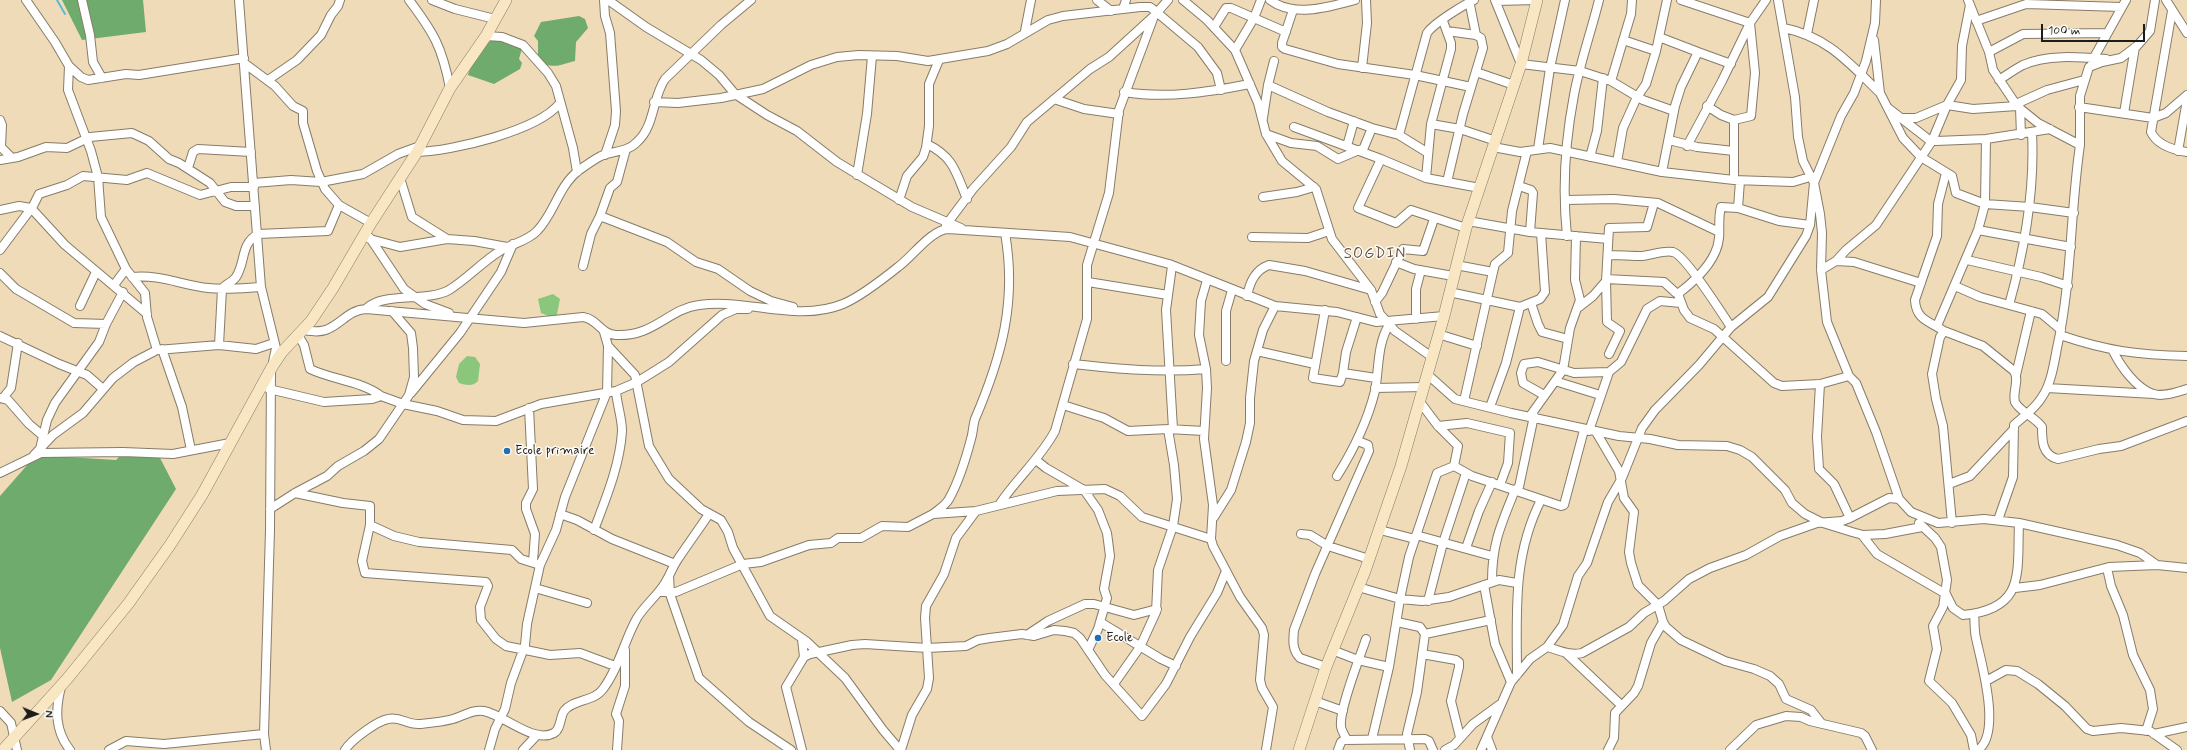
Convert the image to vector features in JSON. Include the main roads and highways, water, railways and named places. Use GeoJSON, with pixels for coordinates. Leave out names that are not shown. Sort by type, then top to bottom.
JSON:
{"type":"FeatureCollection","features":[{"type":"Feature","properties":{"kind":"waterway"},"geometry":{"type":"LineString","coordinates":[[57,0],[65,14]]}},
{"type":"Feature","properties":{"kind":"place","name":"Ecole primaire"},"geometry":{"type":"Point","coordinates":[507,451]}},
{"type":"Feature","properties":{"kind":"place","name":"Ecole"},"geometry":{"type":"Point","coordinates":[1098,638]}},
{"type":"Feature","properties":{"kind":"district","name":"SOGDIN"},"geometry":{"type":"Point","coordinates":[1375,255]}}]}
